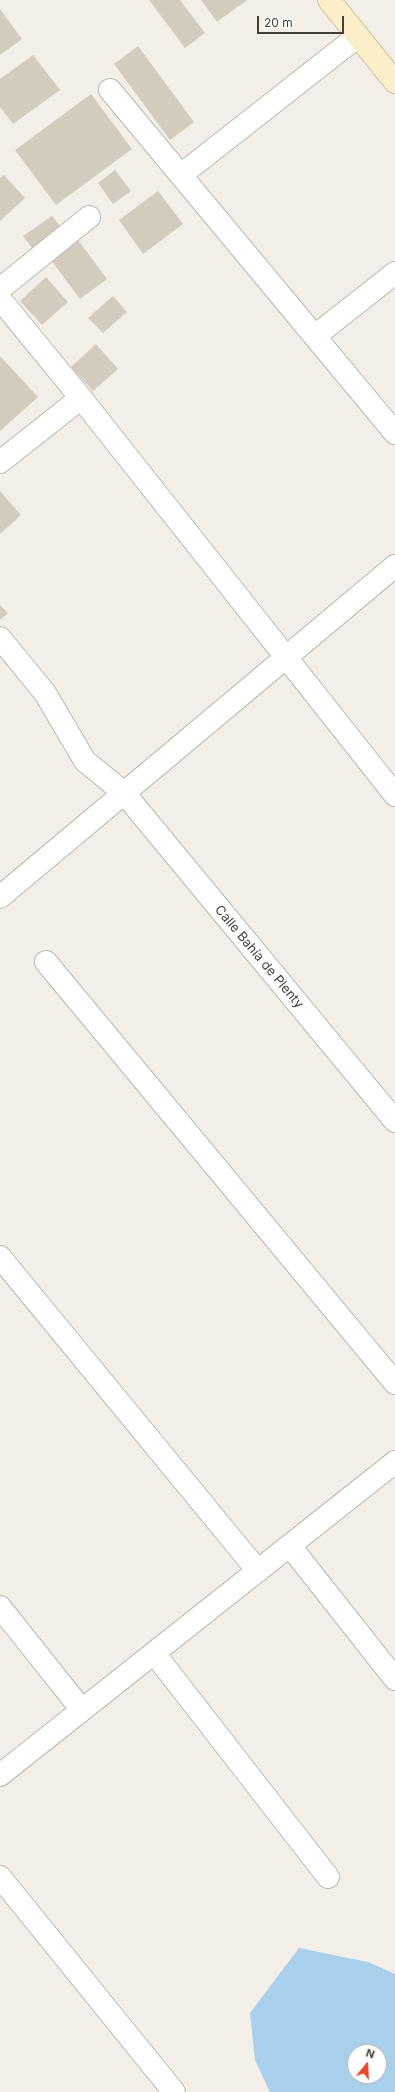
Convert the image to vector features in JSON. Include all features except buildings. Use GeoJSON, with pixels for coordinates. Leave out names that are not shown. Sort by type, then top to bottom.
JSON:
{"type":"FeatureCollection","features":[{"type":"Feature","properties":{"kind":"main road"},"geometry":{"type":"LineString","coordinates":[[329,0],[395,82]]}},
{"type":"Feature","properties":{"kind":"street"},"geometry":{"type":"LineString","coordinates":[[181,175],[358,36]]}},
{"type":"Feature","properties":{"kind":"street"},"geometry":{"type":"LineString","coordinates":[[110,90],[395,433]]}},
{"type":"Feature","properties":{"kind":"street"},"geometry":{"type":"LineString","coordinates":[[0,289],[89,217]]}},
{"type":"Feature","properties":{"kind":"street"},"geometry":{"type":"LineString","coordinates":[[315,336],[395,273]]}},
{"type":"Feature","properties":{"kind":"street"},"geometry":{"type":"LineString","coordinates":[[0,299],[81,398],[395,795]]}},
{"type":"Feature","properties":{"kind":"street"},"geometry":{"type":"LineString","coordinates":[[0,462],[81,398]]}},
{"type":"Feature","properties":{"kind":"street"},"geometry":{"type":"LineString","coordinates":[[0,897],[395,566]]}},
{"type":"Feature","properties":{"kind":"street","name":"Calle Bahía de Plenty"},"geometry":{"type":"LineString","coordinates":[[0,638],[45,693],[85,761],[124,794],[395,1121]]}},
{"type":"Feature","properties":{"kind":"street"},"geometry":{"type":"LineString","coordinates":[[46,962],[395,1383]]}},
{"type":"Feature","properties":{"kind":"street"},"geometry":{"type":"LineString","coordinates":[[0,1257],[258,1571]]}},
{"type":"Feature","properties":{"kind":"street"},"geometry":{"type":"LineString","coordinates":[[0,1775],[395,1462]]}},
{"type":"Feature","properties":{"kind":"street"},"geometry":{"type":"LineString","coordinates":[[290,1546],[395,1679]]}},
{"type":"Feature","properties":{"kind":"street"},"geometry":{"type":"LineString","coordinates":[[0,1607],[82,1710]]}},
{"type":"Feature","properties":{"kind":"street"},"geometry":{"type":"LineString","coordinates":[[154,1653],[328,1877]]}},
{"type":"Feature","properties":{"kind":"street"},"geometry":{"type":"LineString","coordinates":[[0,1877],[174,2092]]}},
{"type":"Feature","properties":{"kind":"water"},"geometry":{"type":"Polygon","coordinates":[[[299,1948],[368,1962],[395,1974],[395,2092],[270,2092],[255,2060],[250,2013],[299,1948]]]}}]}
